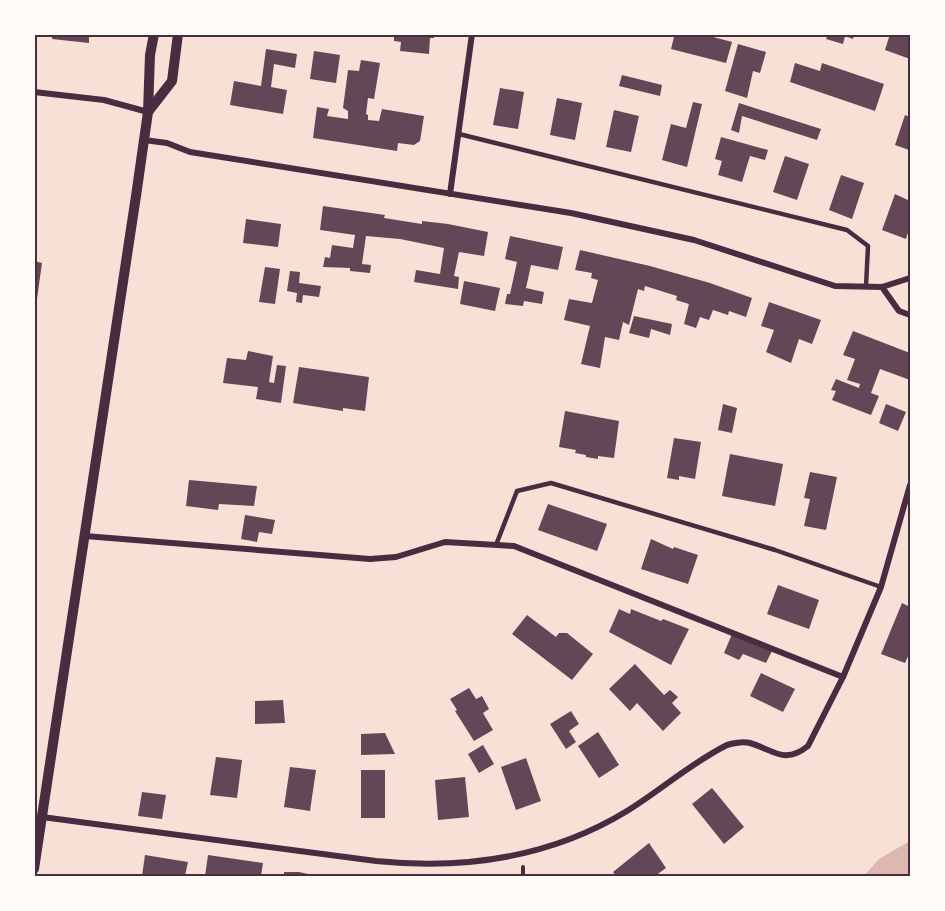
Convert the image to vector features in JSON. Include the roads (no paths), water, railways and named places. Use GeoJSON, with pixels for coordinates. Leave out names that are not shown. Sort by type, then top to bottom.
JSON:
{"type":"FeatureCollection","features":[{"type":"Feature","properties":{"kind":"street"},"geometry":{"type":"LineString","coordinates":[[34,869],[144,140],[148,112],[150,56],[154,34]]}},
{"type":"Feature","properties":{"kind":"street"},"geometry":{"type":"LineString","coordinates":[[148,112],[171,81],[178,34]]}},
{"type":"Feature","properties":{"kind":"street"},"geometry":{"type":"LineString","coordinates":[[450,194],[472,34]]}},
{"type":"Feature","properties":{"kind":"street"},"geometry":{"type":"LineString","coordinates":[[34,92],[104,100],[148,112]]}},
{"type":"Feature","properties":{"kind":"street"},"geometry":{"type":"LineString","coordinates":[[144,140],[167,143],[190,152],[571,213],[683,237],[835,286],[882,287],[910,278]]}},
{"type":"Feature","properties":{"kind":"street"},"geometry":{"type":"LineString","coordinates":[[882,287],[899,311],[910,315]]}},
{"type":"Feature","properties":{"kind":"street"},"geometry":{"type":"LineString","coordinates":[[42,817],[376,861],[443,865],[476,863],[541,849],[600,826],[627,811],[727,745],[752,744],[776,755],[785,756],[801,752],[808,746],[843,677],[882,587],[910,485]]}},
{"type":"Feature","properties":{"kind":"street"},"geometry":{"type":"LineString","coordinates":[[85,536],[370,559],[396,557],[445,542],[514,546],[843,677]]}},
{"type":"Feature","properties":{"kind":"lane"},"geometry":{"type":"LineString","coordinates":[[459,134],[847,230],[867,246],[866,286]]}},
{"type":"Feature","properties":{"kind":"lane"},"geometry":{"type":"LineString","coordinates":[[496,545],[517,491],[551,483],[775,550],[882,587]]}}]}
